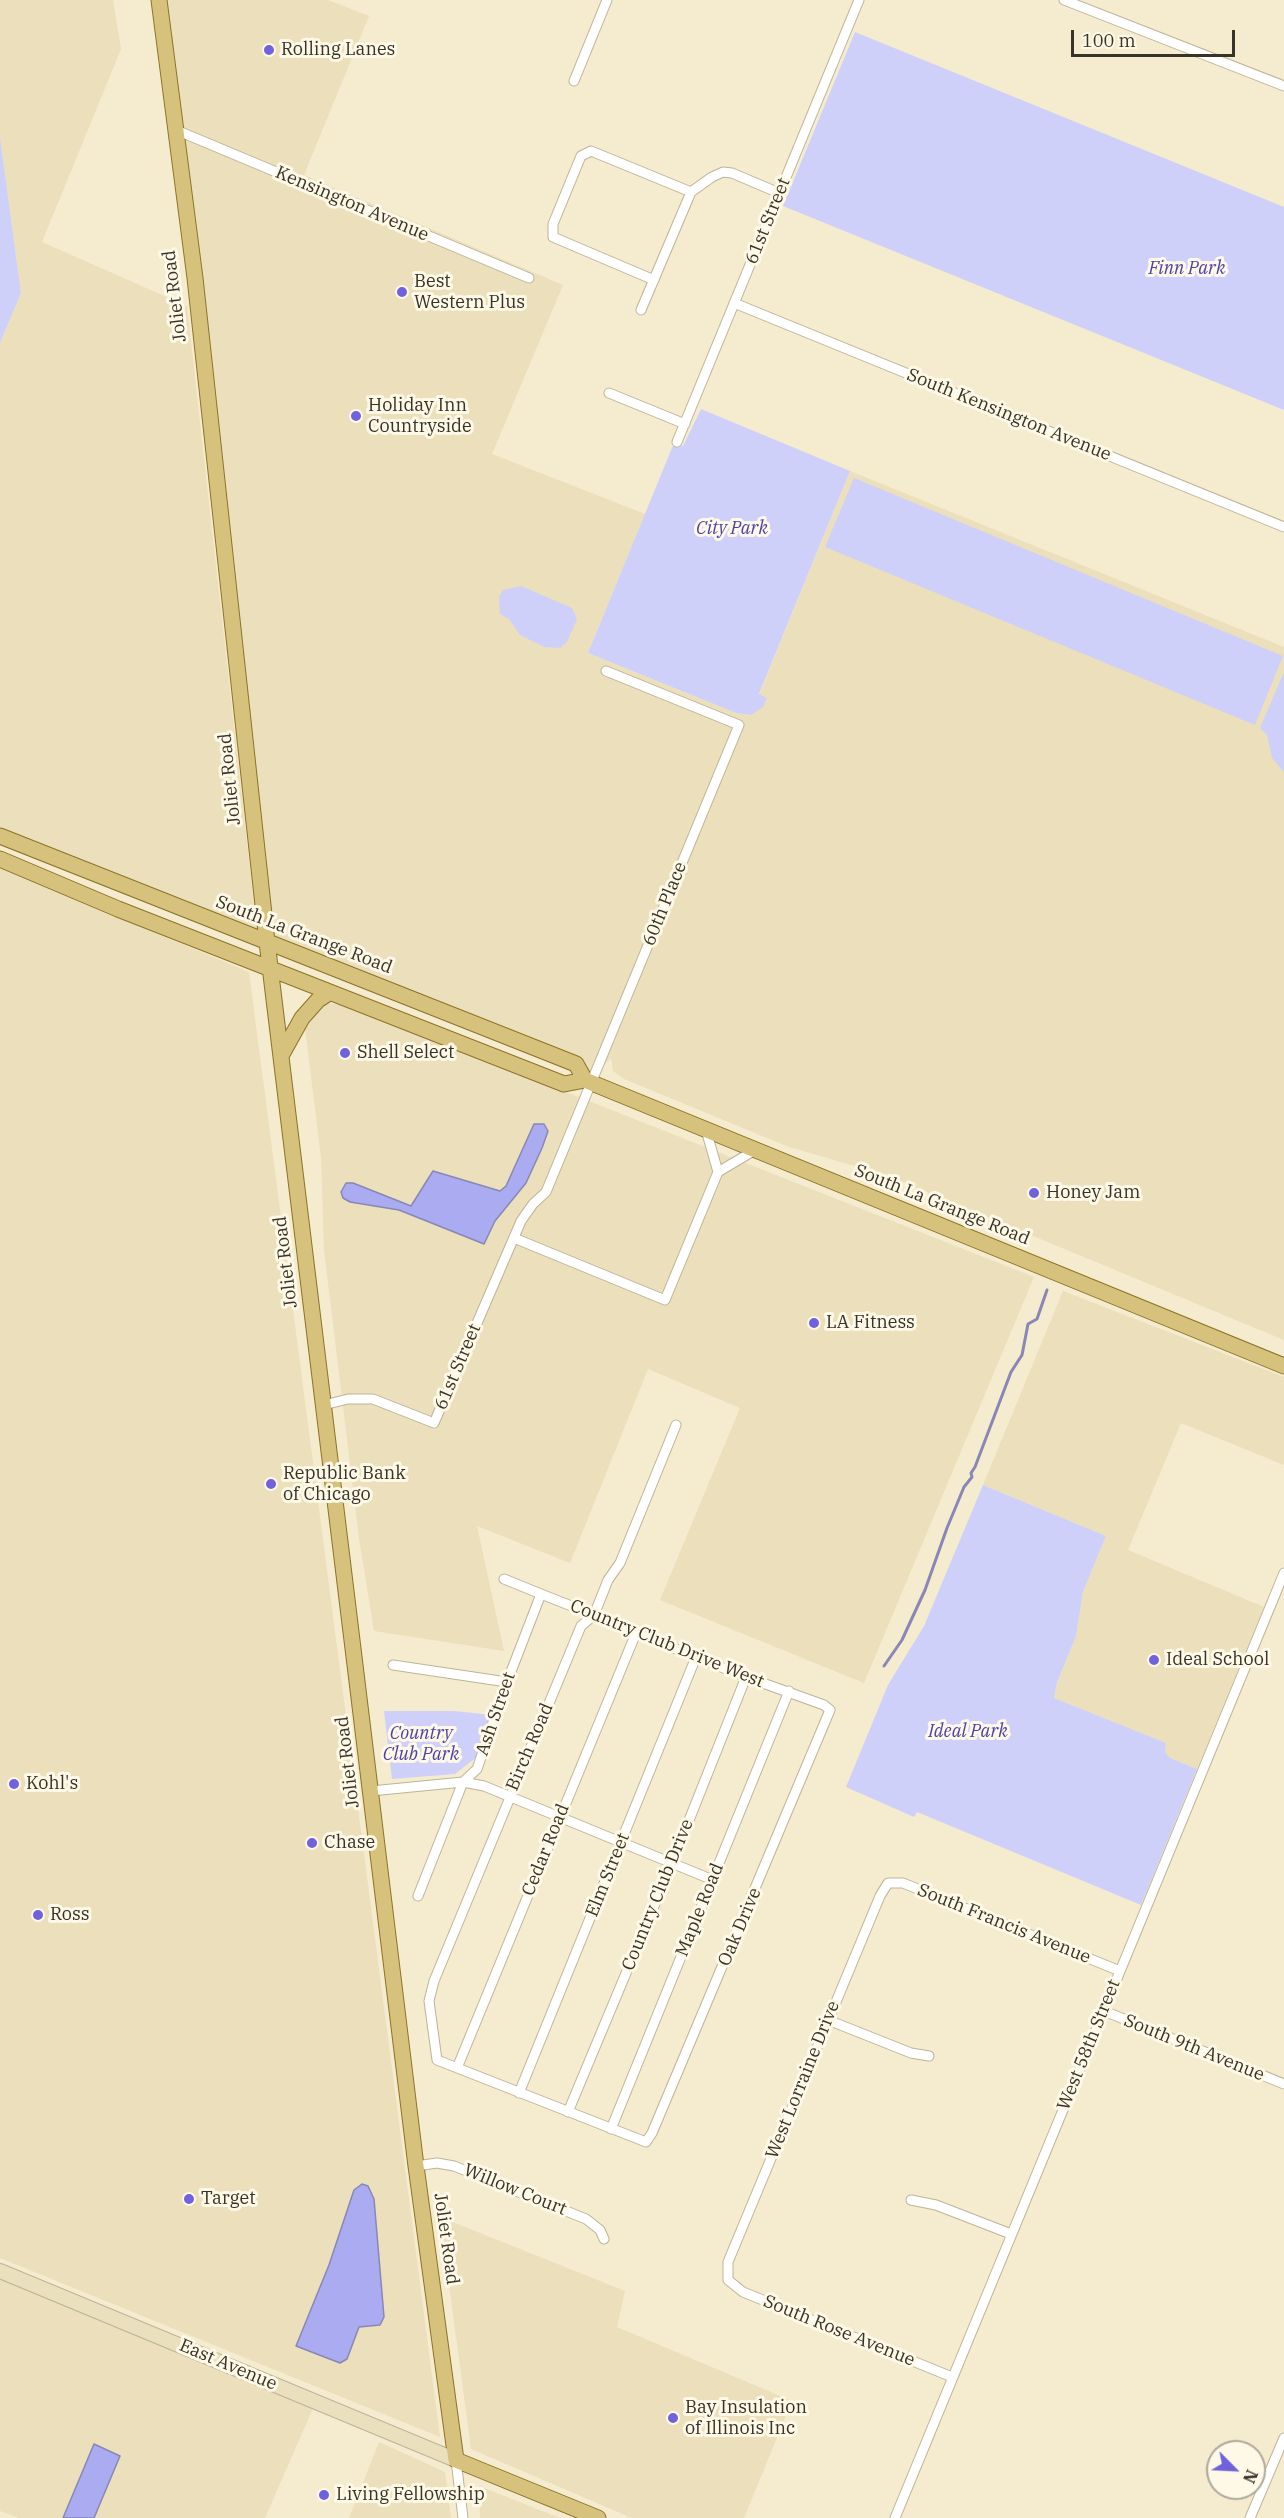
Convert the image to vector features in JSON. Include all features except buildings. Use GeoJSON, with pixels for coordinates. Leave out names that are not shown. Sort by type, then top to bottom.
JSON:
{"type":"FeatureCollection","features":[{"type":"Feature","properties":{"kind":"main road","name":"Joliet Road"},"geometry":{"type":"LineString","coordinates":[[159,0],[195,278],[267,942],[416,2166],[456,2460]]}},
{"type":"Feature","properties":{"kind":"main road","name":"South La Grange Road"},"geometry":{"type":"LineString","coordinates":[[0,836],[576,1064],[588,1082]]}},
{"type":"Feature","properties":{"kind":"main road","name":"South La Grange Road"},"geometry":{"type":"LineString","coordinates":[[0,859],[118,909],[564,1084],[588,1082],[1284,1366]]}},
{"type":"Feature","properties":{"kind":"main road"},"geometry":{"type":"LineString","coordinates":[[282,1054],[302,1018],[318,999],[329,993]]}},
{"type":"Feature","properties":{"kind":"main road"},"geometry":{"type":"LineString","coordinates":[[456,2460],[598,2518]]}},
{"type":"Feature","properties":{"kind":"street"},"geometry":{"type":"LineString","coordinates":[[574,81],[607,0]]}},
{"type":"Feature","properties":{"kind":"street","name":"61st Street"},"geometry":{"type":"LineString","coordinates":[[677,442],[859,0]]}},
{"type":"Feature","properties":{"kind":"street"},"geometry":{"type":"LineString","coordinates":[[1064,0],[1284,86]]}},
{"type":"Feature","properties":{"kind":"street","name":"Kensington Avenue"},"geometry":{"type":"LineString","coordinates":[[176,130],[529,278]]}},
{"type":"Feature","properties":{"kind":"street"},"geometry":{"type":"LineString","coordinates":[[654,280],[553,237],[553,224],[581,156],[591,151],[691,192]]}},
{"type":"Feature","properties":{"kind":"street"},"geometry":{"type":"LineString","coordinates":[[641,310],[691,192],[723,172],[732,173],[779,193]]}},
{"type":"Feature","properties":{"kind":"street","name":"South Kensington Avenue"},"geometry":{"type":"LineString","coordinates":[[734,303],[1284,526]]}},
{"type":"Feature","properties":{"kind":"street"},"geometry":{"type":"LineString","coordinates":[[609,393],[685,424]]}},
{"type":"Feature","properties":{"kind":"street","name":"60th Place"},"geometry":{"type":"LineString","coordinates":[[588,1082],[739,724],[606,671]]}},
{"type":"Feature","properties":{"kind":"street","name":"61st Street"},"geometry":{"type":"LineString","coordinates":[[324,1405],[348,1399],[373,1399],[434,1423],[514,1238],[533,1204],[546,1192],[588,1082]]}},
{"type":"Feature","properties":{"kind":"street"},"geometry":{"type":"LineString","coordinates":[[706,1130],[718,1172]]}},
{"type":"Feature","properties":{"kind":"street"},"geometry":{"type":"LineString","coordinates":[[514,1238],[665,1300],[718,1172],[756,1150]]}},
{"type":"Feature","properties":{"kind":"street","name":"Birch Road"},"geometry":{"type":"LineString","coordinates":[[457,2068],[437,2060],[429,2008],[430,1994],[581,1626],[594,1616],[608,1580],[620,1563],[676,1425]]}},
{"type":"Feature","properties":{"kind":"street","name":"West 58th Street"},"geometry":{"type":"LineString","coordinates":[[895,2518],[1284,1573]]}},
{"type":"Feature","properties":{"kind":"street","name":"Country Club Drive West"},"geometry":{"type":"LineString","coordinates":[[504,1579],[746,1677],[789,1691],[830,1710]]}},
{"type":"Feature","properties":{"kind":"street","name":"Ash Street"},"geometry":{"type":"LineString","coordinates":[[418,1896],[463,1782],[477,1769],[541,1594]]}},
{"type":"Feature","properties":{"kind":"street","name":"Cedar Road"},"geometry":{"type":"LineString","coordinates":[[457,2068],[636,1633]]}},
{"type":"Feature","properties":{"kind":"street","name":"Elm Street"},"geometry":{"type":"LineString","coordinates":[[519,2093],[696,1657]]}},
{"type":"Feature","properties":{"kind":"street"},"geometry":{"type":"LineString","coordinates":[[393,1665],[507,1682]]}},
{"type":"Feature","properties":{"kind":"street","name":"Country Club Drive"},"geometry":{"type":"LineString","coordinates":[[568,2112],[672,1863],[746,1677]]}},
{"type":"Feature","properties":{"kind":"street","name":"Maple Road"},"geometry":{"type":"LineString","coordinates":[[611,2129],[789,1691]]}},
{"type":"Feature","properties":{"kind":"street","name":"Oak Drive"},"geometry":{"type":"LineString","coordinates":[[611,2129],[645,2142],[657,2123],[830,1710]]}},
{"type":"Feature","properties":{"kind":"street"},"geometry":{"type":"LineString","coordinates":[[371,1791],[463,1782],[484,1786],[713,1880]]}},
{"type":"Feature","properties":{"kind":"street","name":"South Francis Avenue"},"geometry":{"type":"LineString","coordinates":[[888,1883],[903,1883],[1120,1971]]}},
{"type":"Feature","properties":{"kind":"street","name":"West Lorraine Drive"},"geometry":{"type":"LineString","coordinates":[[728,2280],[728,2262],[880,1896],[888,1883]]}},
{"type":"Feature","properties":{"kind":"street","name":"South 9th Avenue"},"geometry":{"type":"LineString","coordinates":[[1104,2011],[1284,2084]]}},
{"type":"Feature","properties":{"kind":"street"},"geometry":{"type":"LineString","coordinates":[[828,2020],[911,2053],[929,2056]]}},
{"type":"Feature","properties":{"kind":"street"},"geometry":{"type":"LineString","coordinates":[[457,2068],[611,2129]]}},
{"type":"Feature","properties":{"kind":"street","name":"Willow Court"},"geometry":{"type":"LineString","coordinates":[[416,2166],[437,2163],[454,2166],[586,2219],[600,2230],[604,2239]]}},
{"type":"Feature","properties":{"kind":"street"},"geometry":{"type":"LineString","coordinates":[[910,2200],[936,2205],[1011,2234]]}},
{"type":"Feature","properties":{"kind":"street","name":"East Avenue"},"geometry":{"type":"LineString","coordinates":[[0,2271],[456,2460]]}},
{"type":"Feature","properties":{"kind":"street","name":"South Rose Avenue"},"geometry":{"type":"LineString","coordinates":[[728,2280],[743,2292],[952,2377]]}},
{"type":"Feature","properties":{"kind":"street"},"geometry":{"type":"LineString","coordinates":[[1250,2518],[1284,2438]]}},
{"type":"Feature","properties":{"kind":"street","name":"Joliet Road"},"geometry":{"type":"LineString","coordinates":[[456,2460],[463,2518]]}},
{"type":"Feature","properties":{"kind":"shaded area"},"geometry":{"type":"Polygon","coordinates":[[[0,0],[113,0],[121,49],[42,242],[187,306],[257,932],[0,828],[0,343],[21,293],[0,137],[0,0]]]}},
{"type":"Feature","properties":{"kind":"shaded area"},"geometry":{"type":"Polygon","coordinates":[[[162,0],[328,0],[369,16],[304,175],[563,285],[492,454],[645,514],[588,653],[736,713],[751,715],[850,471],[1284,647],[1284,1340],[886,1175],[789,1147],[624,1079],[613,1071],[611,1058],[590,1080],[272,949],[162,0]]]}},
{"type":"Feature","properties":{"kind":"shaded area"},"geometry":{"type":"Polygon","coordinates":[[[0,868],[249,972],[440,2437],[0,2258],[0,868]]]}},
{"type":"Feature","properties":{"kind":"shaded area"},"geometry":{"type":"Polygon","coordinates":[[[325,1003],[343,1005],[399,1026],[1034,1277],[864,1683],[660,1600],[740,1408],[648,1369],[570,1563],[477,1526],[504,1651],[374,1631],[359,1538],[324,1250],[321,1157],[305,1028],[313,1011],[325,1003]]]}},
{"type":"Feature","properties":{"kind":"shaded area"},"geometry":{"type":"Polygon","coordinates":[[[1063,1291],[1284,1377],[1284,1465],[1181,1423],[1128,1550],[1264,1607],[1197,1769],[1170,1758],[1165,1753],[1165,1743],[1054,1698],[1057,1684],[1076,1636],[1083,1592],[1106,1536],[983,1485],[1063,1291]]]}},
{"type":"Feature","properties":{"kind":"shaded area"},"geometry":{"type":"Polygon","coordinates":[[[440,2217],[625,2291],[617,2327],[792,2401],[744,2518],[632,2518],[471,2449],[440,2217]]]}},
{"type":"Feature","properties":{"kind":"shaded area"},"geometry":{"type":"Polygon","coordinates":[[[0,2273],[314,2406],[265,2518],[94,2518],[120,2456],[94,2445],[63,2518],[19,2518],[0,2511],[0,2273]]]}},
{"type":"Feature","properties":{"kind":"shaded area"},"geometry":{"type":"Polygon","coordinates":[[[379,2442],[445,2472],[451,2518],[349,2518],[379,2442]]]}},
{"type":"Feature","properties":{"kind":"shaded area"},"geometry":{"type":"Polygon","coordinates":[[[479,2486],[560,2518],[480,2518],[479,2486]]]}},
{"type":"Feature","properties":{"kind":"green space","name":"Finn Park"},"geometry":{"type":"Polygon","coordinates":[[[855,32],[1284,207],[1284,410],[783,206],[855,32]]]}},
{"type":"Feature","properties":{"kind":"green space"},"geometry":{"type":"Polygon","coordinates":[[[0,137],[21,293],[0,343],[0,137]]]}},
{"type":"Feature","properties":{"kind":"green space","name":"City Park"},"geometry":{"type":"Polygon","coordinates":[[[701,409],[850,471],[759,694],[767,698],[763,707],[751,715],[736,713],[588,653],[674,443],[683,446],[701,409]]]}},
{"type":"Feature","properties":{"kind":"green space"},"geometry":{"type":"Polygon","coordinates":[[[854,478],[1283,656],[1255,725],[825,547],[854,478]]]}},
{"type":"Feature","properties":{"kind":"green space"},"geometry":{"type":"Polygon","coordinates":[[[521,586],[572,608],[577,619],[567,642],[560,648],[544,647],[520,635],[509,619],[500,614],[499,597],[503,590],[521,586]]]}},
{"type":"Feature","properties":{"kind":"green space"},"geometry":{"type":"Polygon","coordinates":[[[1284,672],[1284,772],[1272,758],[1267,735],[1260,728],[1284,672]]]}},
{"type":"Feature","properties":{"kind":"green space","name":"Ideal Park"},"geometry":{"type":"Polygon","coordinates":[[[983,1485],[1106,1536],[1083,1592],[1076,1636],[1057,1683],[1054,1698],[1166,1743],[1165,1752],[1170,1758],[1197,1769],[1141,1905],[917,1812],[914,1817],[846,1787],[888,1685],[924,1626],[983,1485]]]}},
{"type":"Feature","properties":{"kind":"green space","name":"Country Club Park"},"geometry":{"type":"Polygon","coordinates":[[[384,1711],[454,1711],[493,1715],[478,1756],[455,1774],[392,1779],[384,1711]]]}},
{"type":"Feature","properties":{"kind":"water"},"geometry":{"type":"Polygon","coordinates":[[[534,1124],[544,1124],[548,1131],[542,1148],[526,1183],[495,1221],[484,1244],[399,1210],[350,1202],[343,1198],[341,1192],[346,1183],[353,1183],[411,1206],[433,1171],[500,1191],[506,1186],[534,1124]]]}},
{"type":"Feature","properties":{"kind":"water"},"geometry":{"type":"Polygon","coordinates":[[[362,2184],[368,2186],[374,2199],[384,2317],[380,2325],[359,2327],[347,2359],[340,2363],[296,2346],[329,2265],[354,2190],[362,2184]]]}},
{"type":"Feature","properties":{"kind":"water"},"geometry":{"type":"Polygon","coordinates":[[[94,2444],[120,2456],[94,2518],[63,2518],[94,2444]]]}},
{"type":"Feature","properties":{"kind":"waterway"},"geometry":{"type":"LineString","coordinates":[[884,1666],[902,1640],[925,1590],[947,1528],[964,1487],[972,1477],[971,1473],[1011,1372],[1022,1355],[1028,1324],[1037,1319],[1047,1290]]}},
{"type":"Feature","properties":{"kind":"place","name":"Rolling Lanes"},"geometry":{"type":"Point","coordinates":[269,50]}},
{"type":"Feature","properties":{"kind":"place","name":"Best Western Plus"},"geometry":{"type":"Point","coordinates":[402,292]}},
{"type":"Feature","properties":{"kind":"place","name":"Holiday Inn Countryside"},"geometry":{"type":"Point","coordinates":[356,416]}},
{"type":"Feature","properties":{"kind":"place","name":"Shell Select"},"geometry":{"type":"Point","coordinates":[345,1053]}},
{"type":"Feature","properties":{"kind":"place","name":"Honey Jam"},"geometry":{"type":"Point","coordinates":[1034,1193]}},
{"type":"Feature","properties":{"kind":"place","name":"LA Fitness"},"geometry":{"type":"Point","coordinates":[814,1323]}},
{"type":"Feature","properties":{"kind":"place","name":"Republic Bank of Chicago"},"geometry":{"type":"Point","coordinates":[271,1484]}},
{"type":"Feature","properties":{"kind":"place","name":"Ideal School"},"geometry":{"type":"Point","coordinates":[1154,1660]}},
{"type":"Feature","properties":{"kind":"place","name":"Kohl's"},"geometry":{"type":"Point","coordinates":[14,1784]}},
{"type":"Feature","properties":{"kind":"place","name":"Chase"},"geometry":{"type":"Point","coordinates":[312,1843]}},
{"type":"Feature","properties":{"kind":"place","name":"Ross"},"geometry":{"type":"Point","coordinates":[38,1915]}},
{"type":"Feature","properties":{"kind":"place","name":"Target"},"geometry":{"type":"Point","coordinates":[189,2199]}},
{"type":"Feature","properties":{"kind":"place","name":"Bay Insulation of Illinois Inc"},"geometry":{"type":"Point","coordinates":[673,2418]}},
{"type":"Feature","properties":{"kind":"place","name":"Living Fellowship"},"geometry":{"type":"Point","coordinates":[324,2495]}}]}
